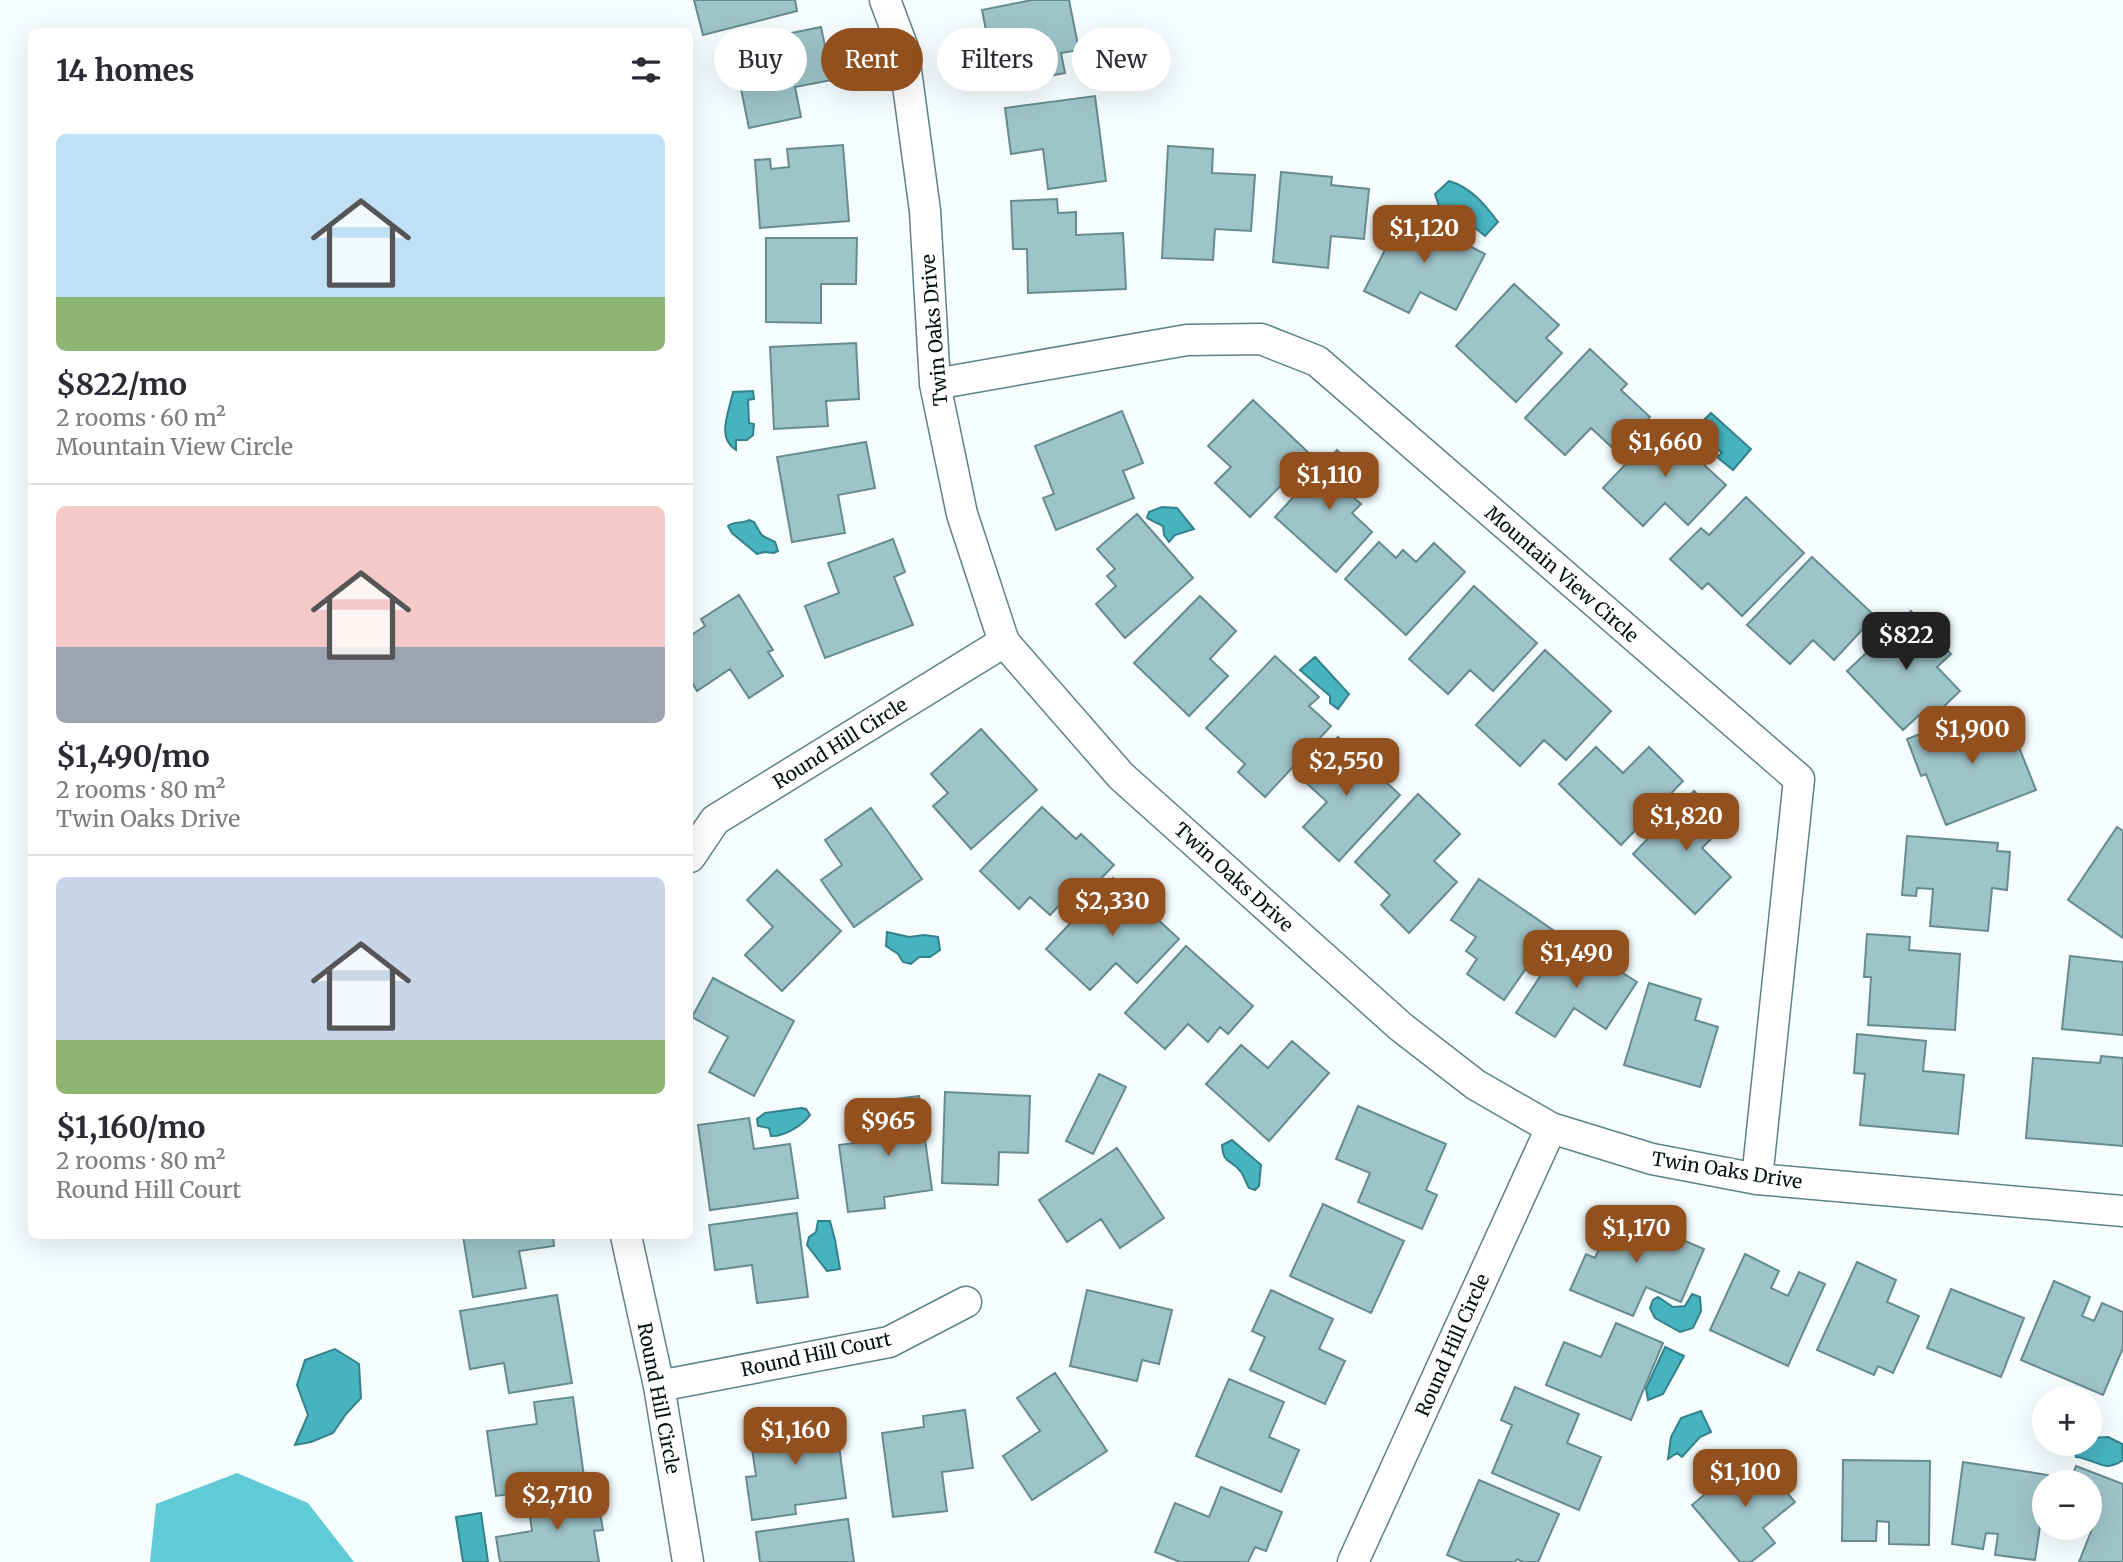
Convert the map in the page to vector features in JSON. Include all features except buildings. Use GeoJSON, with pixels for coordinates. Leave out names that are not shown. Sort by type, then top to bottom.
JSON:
{"type":"FeatureCollection","features":[{"type":"Feature","properties":{"kind":"street","name":"Twin Oaks Drive"},"geometry":{"type":"LineString","coordinates":[[885,0],[903,48],[923,197],[935,384],[961,514],[1004,642],[1121,776],[1401,1027],[1476,1085],[1550,1128],[1652,1159],[1757,1179],[2123,1211]]}},
{"type":"Feature","properties":{"kind":"street","name":"Mountain View Circle"},"geometry":{"type":"LineString","coordinates":[[935,384],[1186,340],[1261,339],[1317,361],[1799,779],[1757,1179]]}},
{"type":"Feature","properties":{"kind":"street","name":"Round Hill Circle"},"geometry":{"type":"LineString","coordinates":[[693,853],[715,820],[1004,642]]}},
{"type":"Feature","properties":{"kind":"street","name":"Round Hill Circle"},"geometry":{"type":"LineString","coordinates":[[1353,1562],[1550,1128]]}},
{"type":"Feature","properties":{"kind":"street","name":"Round Hill Circle"},"geometry":{"type":"LineString","coordinates":[[627,1239],[659,1386],[688,1562]]}},
{"type":"Feature","properties":{"kind":"street","name":"Round Hill Court"},"geometry":{"type":"LineString","coordinates":[[659,1386],[889,1342],[966,1302]]}},
{"type":"Feature","properties":{"kind":"shaded area"},"geometry":{"type":"Polygon","coordinates":[[[1449,181],[1471,192],[1498,222],[1485,236],[1464,219],[1442,215],[1435,194],[1449,181]]]}},
{"type":"Feature","properties":{"kind":"shaded area"},"geometry":{"type":"Polygon","coordinates":[[[753,391],[754,399],[748,400],[749,423],[754,424],[753,435],[747,440],[736,440],[736,450],[730,445],[725,432],[733,392],[753,391]]]}},
{"type":"Feature","properties":{"kind":"shaded area"},"geometry":{"type":"Polygon","coordinates":[[[1711,413],[1751,449],[1733,470],[1717,457],[1722,453],[1696,428],[1711,413]]]}},
{"type":"Feature","properties":{"kind":"shaded area"},"geometry":{"type":"Polygon","coordinates":[[[1162,507],[1177,508],[1194,529],[1175,535],[1169,542],[1164,535],[1163,526],[1147,518],[1149,512],[1162,507]]]}},
{"type":"Feature","properties":{"kind":"shaded area"},"geometry":{"type":"Polygon","coordinates":[[[749,520],[754,522],[762,535],[775,542],[778,551],[757,554],[732,533],[728,526],[749,520]]]}},
{"type":"Feature","properties":{"kind":"shaded area"},"geometry":{"type":"Polygon","coordinates":[[[1315,657],[1349,694],[1338,709],[1330,703],[1330,696],[1300,670],[1315,657]]]}},
{"type":"Feature","properties":{"kind":"shaded area"},"geometry":{"type":"Polygon","coordinates":[[[887,932],[909,937],[938,937],[940,950],[930,957],[919,957],[911,964],[903,962],[898,954],[886,946],[887,932]]]}},
{"type":"Feature","properties":{"kind":"shaded area"},"geometry":{"type":"Polygon","coordinates":[[[806,1109],[810,1115],[787,1132],[771,1136],[769,1128],[758,1126],[757,1119],[765,1113],[806,1109]]]}},
{"type":"Feature","properties":{"kind":"shaded area"},"geometry":{"type":"Polygon","coordinates":[[[1232,1140],[1261,1165],[1259,1186],[1255,1190],[1249,1188],[1238,1168],[1224,1156],[1222,1145],[1232,1140]]]}},
{"type":"Feature","properties":{"kind":"shaded area"},"geometry":{"type":"Polygon","coordinates":[[[818,1221],[830,1221],[840,1269],[827,1271],[807,1245],[809,1237],[816,1232],[818,1221]]]}},
{"type":"Feature","properties":{"kind":"shaded area"},"geometry":{"type":"Polygon","coordinates":[[[1692,1294],[1700,1297],[1701,1311],[1693,1328],[1680,1332],[1655,1318],[1650,1308],[1653,1300],[1658,1297],[1673,1307],[1685,1306],[1692,1294]]]}},
{"type":"Feature","properties":{"kind":"shaded area"},"geometry":{"type":"Polygon","coordinates":[[[1665,1347],[1684,1356],[1663,1394],[1648,1400],[1646,1389],[1665,1347]]]}},
{"type":"Feature","properties":{"kind":"shaded area"},"geometry":{"type":"Polygon","coordinates":[[[335,1349],[359,1364],[361,1398],[333,1433],[295,1445],[308,1415],[297,1385],[305,1360],[335,1349]]]}},
{"type":"Feature","properties":{"kind":"shaded area"},"geometry":{"type":"Polygon","coordinates":[[[1701,1411],[1711,1432],[1700,1437],[1682,1457],[1677,1453],[1668,1459],[1671,1437],[1681,1418],[1701,1411]]]}},
{"type":"Feature","properties":{"kind":"shaded area"},"geometry":{"type":"Polygon","coordinates":[[[2102,1437],[2108,1437],[2122,1444],[2123,1460],[2105,1466],[2076,1457],[2102,1456],[2102,1437]]]}},
{"type":"Feature","properties":{"kind":"shaded area"},"geometry":{"type":"Polygon","coordinates":[[[237,1473],[308,1503],[354,1562],[150,1562],[156,1504],[237,1473]]]}},
{"type":"Feature","properties":{"kind":"shaded area"},"geometry":{"type":"Polygon","coordinates":[[[481,1513],[488,1562],[463,1562],[456,1517],[481,1513]]]}}]}
